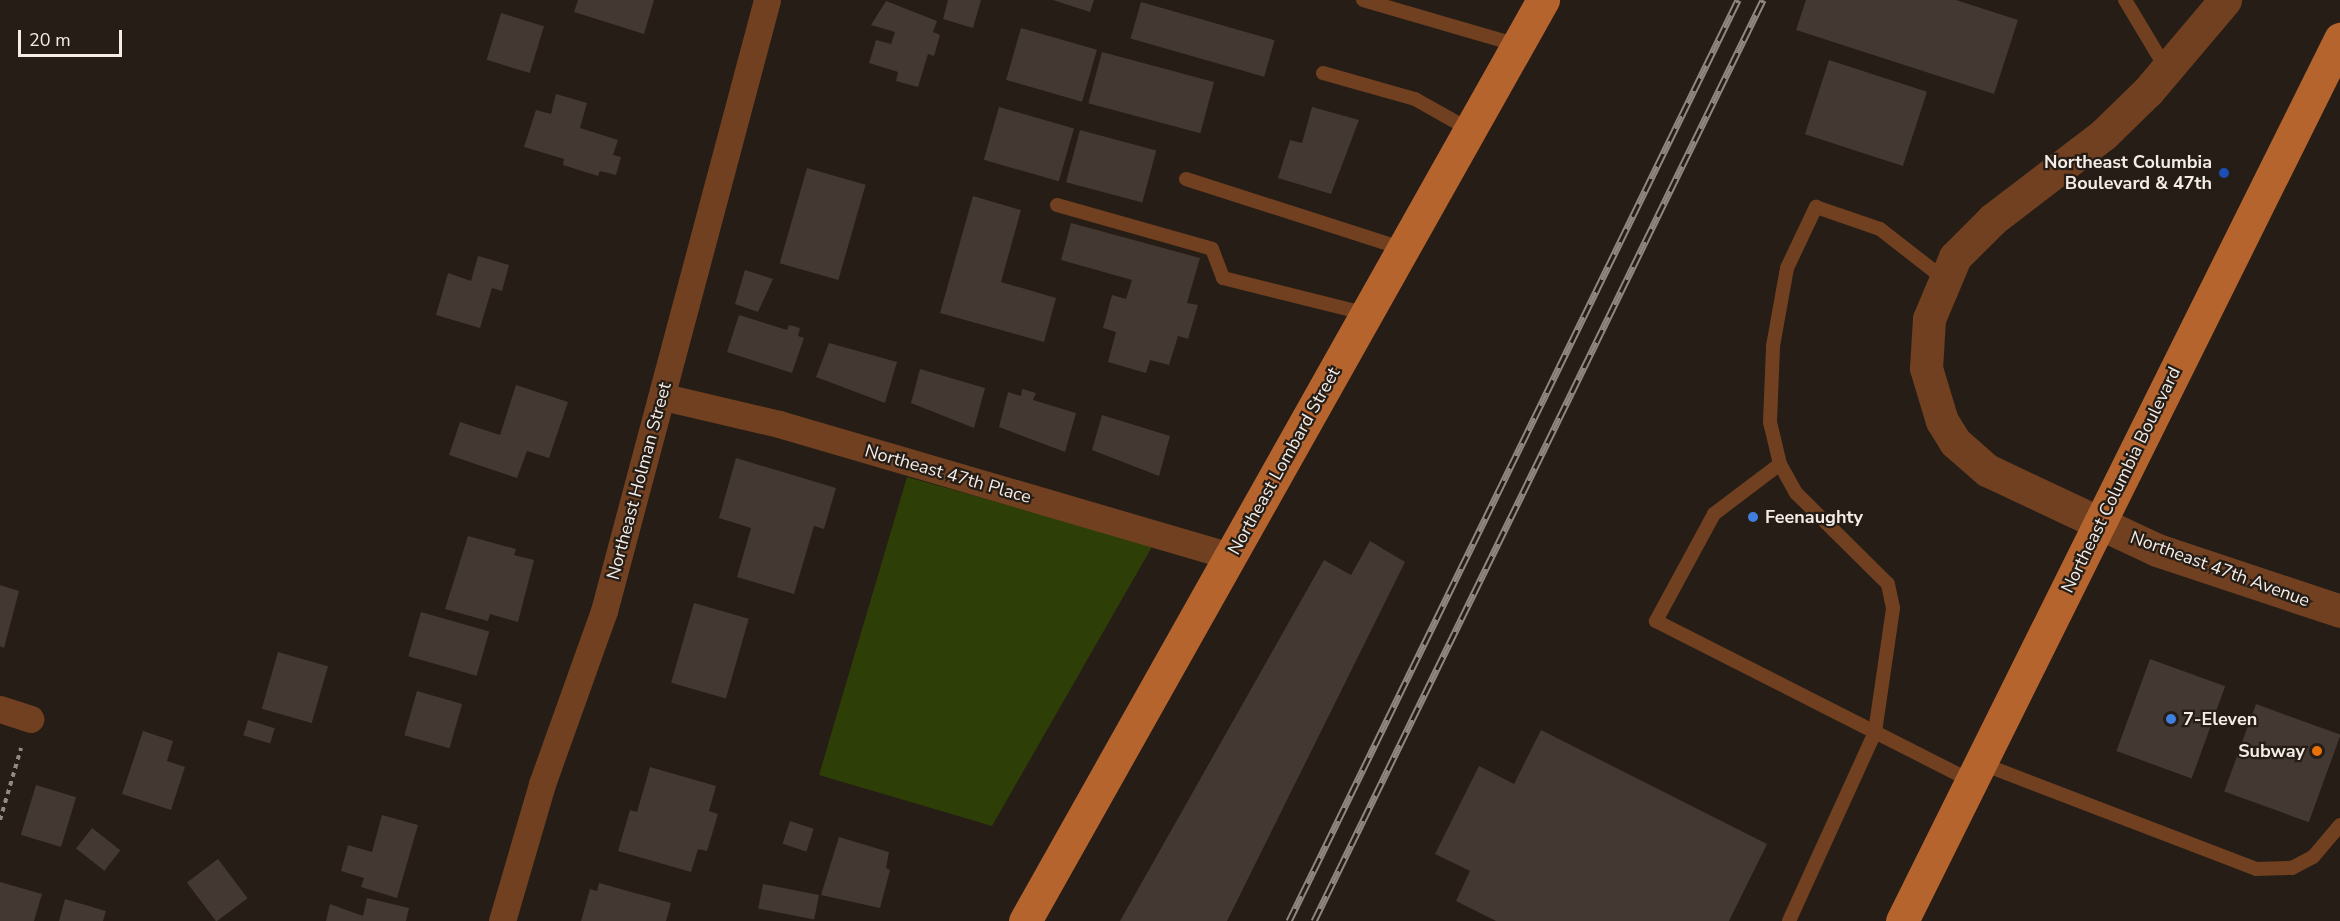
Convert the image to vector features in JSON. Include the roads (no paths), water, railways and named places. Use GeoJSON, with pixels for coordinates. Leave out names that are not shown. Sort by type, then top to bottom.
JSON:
{"type":"FeatureCollection","features":[{"type":"Feature","properties":{"kind":"main road","name":"Northeast Lombard Street"},"geometry":{"type":"LineString","coordinates":[[1024,921],[1543,0]]}},
{"type":"Feature","properties":{"kind":"main road","name":"Northeast Columbia Boulevard"},"geometry":{"type":"LineString","coordinates":[[1902,921],[2340,39]]}},
{"type":"Feature","properties":{"kind":"street","name":"Northeast Holman Street"},"geometry":{"type":"LineString","coordinates":[[502,921],[542,784],[604,611],[664,397],[669,357],[767,0]]}},
{"type":"Feature","properties":{"kind":"street","name":"Northeast 47th Avenue"},"geometry":{"type":"LineString","coordinates":[[2225,0],[2167,70],[2104,134],[1977,233],[1943,278],[1929,319],[1926,368],[1939,412],[1955,442],[1987,470],[2157,550],[2340,611]]}},
{"type":"Feature","properties":{"kind":"street","name":"Northeast 47th Place"},"geometry":{"type":"LineString","coordinates":[[664,397],[779,424],[1231,556]]}},
{"type":"Feature","properties":{"kind":"street"},"geometry":{"type":"LineString","coordinates":[[0,709],[30,719]]}},
{"type":"Feature","properties":{"kind":"lane"},"geometry":{"type":"LineString","coordinates":[[1363,0],[1518,45]]}},
{"type":"Feature","properties":{"kind":"lane"},"geometry":{"type":"LineString","coordinates":[[2125,0],[2167,70]]}},
{"type":"Feature","properties":{"kind":"lane"},"geometry":{"type":"LineString","coordinates":[[1323,73],[1415,99],[1470,130]]}},
{"type":"Feature","properties":{"kind":"lane"},"geometry":{"type":"LineString","coordinates":[[1186,179],[1404,249]]}},
{"type":"Feature","properties":{"kind":"lane"},"geometry":{"type":"LineString","coordinates":[[1057,205],[1212,249],[1223,278],[1367,314]]}},
{"type":"Feature","properties":{"kind":"lane"},"geometry":{"type":"LineString","coordinates":[[1789,921],[1875,732],[1893,608],[1888,584],[1796,493],[1780,464],[1770,422],[1773,346],[1787,268],[1816,207],[1880,229],[1943,278]]}},
{"type":"Feature","properties":{"kind":"lane"},"geometry":{"type":"LineString","coordinates":[[1780,464],[1714,514],[1656,621],[1875,732],[1976,772],[2256,869],[2292,868],[2313,857],[2340,825]]}},
{"type":"Feature","properties":{"kind":"railway"},"geometry":{"type":"LineString","coordinates":[[1289,921],[1738,0]]}},
{"type":"Feature","properties":{"kind":"railway"},"geometry":{"type":"LineString","coordinates":[[1314,921],[1763,0]]}},
{"type":"Feature","properties":{"kind":"place","name":"Northeast Columbia Boulevard & 47th"},"geometry":{"type":"Point","coordinates":[2224,173]}},
{"type":"Feature","properties":{"kind":"place","name":"Feenaughty"},"geometry":{"type":"Point","coordinates":[1753,517]}},
{"type":"Feature","properties":{"kind":"place","name":"7-Eleven"},"geometry":{"type":"Point","coordinates":[2171,719]}},
{"type":"Feature","properties":{"kind":"place","name":"Subway"},"geometry":{"type":"Point","coordinates":[2317,751]}}]}
